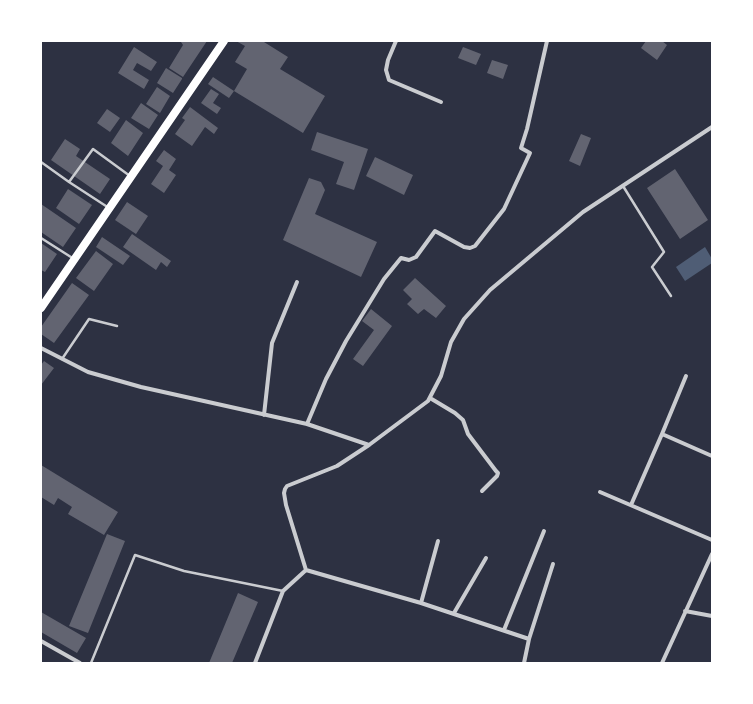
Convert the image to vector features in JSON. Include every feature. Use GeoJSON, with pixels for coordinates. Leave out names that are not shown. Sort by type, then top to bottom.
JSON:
{"type":"FeatureCollection","features":[{"type":"Feature","properties":{"kind":"main road"},"geometry":{"type":"LineString","coordinates":[[41,308],[224,41]]}},
{"type":"Feature","properties":{"kind":"street"},"geometry":{"type":"LineString","coordinates":[[396,41],[388,60],[386,70],[389,80],[441,102]]}},
{"type":"Feature","properties":{"kind":"street"},"geometry":{"type":"LineString","coordinates":[[307,424],[326,379],[346,341],[384,280],[401,258],[409,260],[416,257],[436,231],[464,247],[470,248],[475,246],[504,209],[530,153],[521,148],[527,129],[547,41]]}},
{"type":"Feature","properties":{"kind":"street"},"geometry":{"type":"LineString","coordinates":[[306,570],[286,505],[284,495],[287,486],[337,466],[369,445],[428,401],[442,376],[452,342],[464,320],[490,290],[583,212],[712,127]]}},
{"type":"Feature","properties":{"kind":"street"},"geometry":{"type":"LineString","coordinates":[[264,415],[272,343],[297,282]]}},
{"type":"Feature","properties":{"kind":"street"},"geometry":{"type":"LineString","coordinates":[[41,348],[88,372],[141,387],[307,424],[369,445]]}},
{"type":"Feature","properties":{"kind":"street"},"geometry":{"type":"LineString","coordinates":[[631,505],[686,376]]}},
{"type":"Feature","properties":{"kind":"street"},"geometry":{"type":"LineString","coordinates":[[430,398],[455,413],[463,420],[468,434],[498,473],[497,476],[482,491]]}},
{"type":"Feature","properties":{"kind":"street"},"geometry":{"type":"LineString","coordinates":[[662,434],[712,456]]}},
{"type":"Feature","properties":{"kind":"street"},"geometry":{"type":"LineString","coordinates":[[600,492],[712,540]]}},
{"type":"Feature","properties":{"kind":"street"},"geometry":{"type":"LineString","coordinates":[[504,630],[544,531]]}},
{"type":"Feature","properties":{"kind":"street"},"geometry":{"type":"LineString","coordinates":[[421,603],[438,541]]}},
{"type":"Feature","properties":{"kind":"street"},"geometry":{"type":"LineString","coordinates":[[662,663],[712,554]]}},
{"type":"Feature","properties":{"kind":"street"},"geometry":{"type":"LineString","coordinates":[[454,613],[486,558]]}},
{"type":"Feature","properties":{"kind":"street"},"geometry":{"type":"LineString","coordinates":[[524,663],[528,639],[553,564]]}},
{"type":"Feature","properties":{"kind":"street"},"geometry":{"type":"LineString","coordinates":[[254,663],[283,591],[306,570]]}},
{"type":"Feature","properties":{"kind":"street"},"geometry":{"type":"LineString","coordinates":[[306,570],[454,613],[528,639]]}},
{"type":"Feature","properties":{"kind":"street"},"geometry":{"type":"LineString","coordinates":[[685,611],[712,616]]}},
{"type":"Feature","properties":{"kind":"street"},"geometry":{"type":"LineString","coordinates":[[41,641],[80,663]]}},
{"type":"Feature","properties":{"kind":"lane"},"geometry":{"type":"LineString","coordinates":[[69,182],[93,149],[131,176]]}},
{"type":"Feature","properties":{"kind":"lane"},"geometry":{"type":"LineString","coordinates":[[41,162],[109,208]]}},
{"type":"Feature","properties":{"kind":"lane"},"geometry":{"type":"LineString","coordinates":[[623,186],[664,252],[652,267],[671,296]]}},
{"type":"Feature","properties":{"kind":"lane"},"geometry":{"type":"LineString","coordinates":[[41,238],[74,259]]}},
{"type":"Feature","properties":{"kind":"lane"},"geometry":{"type":"LineString","coordinates":[[62,359],[89,319],[117,326]]}},
{"type":"Feature","properties":{"kind":"lane"},"geometry":{"type":"LineString","coordinates":[[91,663],[135,555],[184,571],[283,591]]}},
{"type":"Feature","properties":{"kind":"water"},"geometry":{"type":"Polygon","coordinates":[[[705,247],[712,259],[712,263],[685,281],[676,267],[705,247]]]}},
{"type":"Feature","properties":{"kind":"building"},"geometry":{"type":"Polygon","coordinates":[[[181,41],[207,41],[183,77],[169,68],[183,45],[181,41]]]}},
{"type":"Feature","properties":{"kind":"building"},"geometry":{"type":"Polygon","coordinates":[[[236,41],[265,41],[264,42],[288,57],[280,69],[325,96],[303,133],[234,91],[247,69],[235,62],[245,46],[236,41]]]}},
{"type":"Feature","properties":{"kind":"building"},"geometry":{"type":"Polygon","coordinates":[[[646,41],[662,41],[667,45],[657,60],[641,48],[646,41]]]}},
{"type":"Feature","properties":{"kind":"building"},"geometry":{"type":"Polygon","coordinates":[[[134,47],[157,62],[151,71],[137,63],[133,70],[149,80],[144,89],[118,73],[134,47]]]}},
{"type":"Feature","properties":{"kind":"building"},"geometry":{"type":"Polygon","coordinates":[[[463,47],[481,54],[476,65],[458,58],[463,47]]]}},
{"type":"Feature","properties":{"kind":"building"},"geometry":{"type":"Polygon","coordinates":[[[492,60],[508,65],[503,79],[487,73],[492,60]]]}},
{"type":"Feature","properties":{"kind":"building"},"geometry":{"type":"Polygon","coordinates":[[[166,68],[182,78],[173,93],[157,83],[166,68]]]}},
{"type":"Feature","properties":{"kind":"building"},"geometry":{"type":"Polygon","coordinates":[[[213,77],[234,91],[229,98],[208,84],[213,77]]]}},
{"type":"Feature","properties":{"kind":"building"},"geometry":{"type":"Polygon","coordinates":[[[157,87],[170,96],[160,113],[146,104],[157,87]]]}},
{"type":"Feature","properties":{"kind":"building"},"geometry":{"type":"Polygon","coordinates":[[[211,89],[219,94],[213,103],[221,108],[217,114],[201,103],[211,89]]]}},
{"type":"Feature","properties":{"kind":"building"},"geometry":{"type":"Polygon","coordinates":[[[141,103],[158,115],[149,129],[131,118],[141,103]]]}},
{"type":"Feature","properties":{"kind":"building"},"geometry":{"type":"Polygon","coordinates":[[[190,107],[218,128],[214,134],[205,127],[192,146],[175,134],[185,120],[182,118],[190,107]]]}},
{"type":"Feature","properties":{"kind":"building"},"geometry":{"type":"Polygon","coordinates":[[[107,109],[120,118],[110,132],[97,123],[107,109]]]}},
{"type":"Feature","properties":{"kind":"building"},"geometry":{"type":"Polygon","coordinates":[[[126,120],[143,133],[128,156],[111,143],[126,120]]]}},
{"type":"Feature","properties":{"kind":"building"},"geometry":{"type":"Polygon","coordinates":[[[317,132],[368,149],[354,190],[336,184],[344,162],[311,150],[317,132]]]}},
{"type":"Feature","properties":{"kind":"building"},"geometry":{"type":"Polygon","coordinates":[[[581,134],[591,138],[580,166],[569,161],[581,134]]]}},
{"type":"Feature","properties":{"kind":"building"},"geometry":{"type":"Polygon","coordinates":[[[65,139],[80,149],[76,156],[110,179],[100,194],[51,160],[65,139]]]}},
{"type":"Feature","properties":{"kind":"building"},"geometry":{"type":"Polygon","coordinates":[[[164,150],[176,159],[169,170],[176,175],[164,193],[151,184],[163,166],[156,161],[164,150]]]}},
{"type":"Feature","properties":{"kind":"building"},"geometry":{"type":"Polygon","coordinates":[[[375,157],[413,175],[404,195],[366,176],[375,157]]]}},
{"type":"Feature","properties":{"kind":"building"},"geometry":{"type":"Polygon","coordinates":[[[675,169],[708,220],[680,239],[647,188],[675,169]]]}},
{"type":"Feature","properties":{"kind":"building"},"geometry":{"type":"Polygon","coordinates":[[[309,178],[321,182],[325,190],[315,214],[377,242],[361,277],[283,240],[309,178]]]}},
{"type":"Feature","properties":{"kind":"building"},"geometry":{"type":"Polygon","coordinates":[[[68,189],[92,205],[79,224],[56,208],[68,189]]]}},
{"type":"Feature","properties":{"kind":"building"},"geometry":{"type":"Polygon","coordinates":[[[127,202],[148,216],[136,234],[115,220],[127,202]]]}},
{"type":"Feature","properties":{"kind":"building"},"geometry":{"type":"Polygon","coordinates":[[[41,204],[76,228],[63,247],[41,232],[41,204]]]}},
{"type":"Feature","properties":{"kind":"building"},"geometry":{"type":"Polygon","coordinates":[[[132,234],[171,261],[167,267],[161,262],[156,270],[123,247],[132,234]]]}},
{"type":"Feature","properties":{"kind":"building"},"geometry":{"type":"Polygon","coordinates":[[[102,237],[130,256],[123,265],[96,247],[102,237]]]}},
{"type":"Feature","properties":{"kind":"building"},"geometry":{"type":"Polygon","coordinates":[[[41,243],[57,254],[45,272],[41,270],[41,243]]]}},
{"type":"Feature","properties":{"kind":"building"},"geometry":{"type":"Polygon","coordinates":[[[96,251],[113,264],[94,291],[76,278],[96,251]]]}},
{"type":"Feature","properties":{"kind":"building"},"geometry":{"type":"Polygon","coordinates":[[[415,278],[446,306],[436,318],[424,309],[418,314],[407,304],[412,299],[403,290],[415,278]]]}},
{"type":"Feature","properties":{"kind":"building"},"geometry":{"type":"Polygon","coordinates":[[[72,283],[89,295],[54,343],[41,334],[41,327],[72,283]]]}},
{"type":"Feature","properties":{"kind":"building"},"geometry":{"type":"Polygon","coordinates":[[[371,309],[392,326],[363,366],[353,359],[374,330],[362,321],[371,309]]]}},
{"type":"Feature","properties":{"kind":"building"},"geometry":{"type":"Polygon","coordinates":[[[44,361],[54,368],[41,385],[41,365],[44,361]]]}},
{"type":"Feature","properties":{"kind":"building"},"geometry":{"type":"Polygon","coordinates":[[[41,465],[118,512],[104,535],[68,514],[72,507],[58,498],[54,505],[41,497],[41,465]]]}},
{"type":"Feature","properties":{"kind":"building"},"geometry":{"type":"Polygon","coordinates":[[[107,534],[125,541],[88,633],[69,626],[107,534]]]}},
{"type":"Feature","properties":{"kind":"building"},"geometry":{"type":"Polygon","coordinates":[[[238,593],[258,602],[232,663],[209,663],[238,593]]]}},
{"type":"Feature","properties":{"kind":"building"},"geometry":{"type":"Polygon","coordinates":[[[41,612],[86,638],[77,653],[41,632],[41,612]]]}}]}
